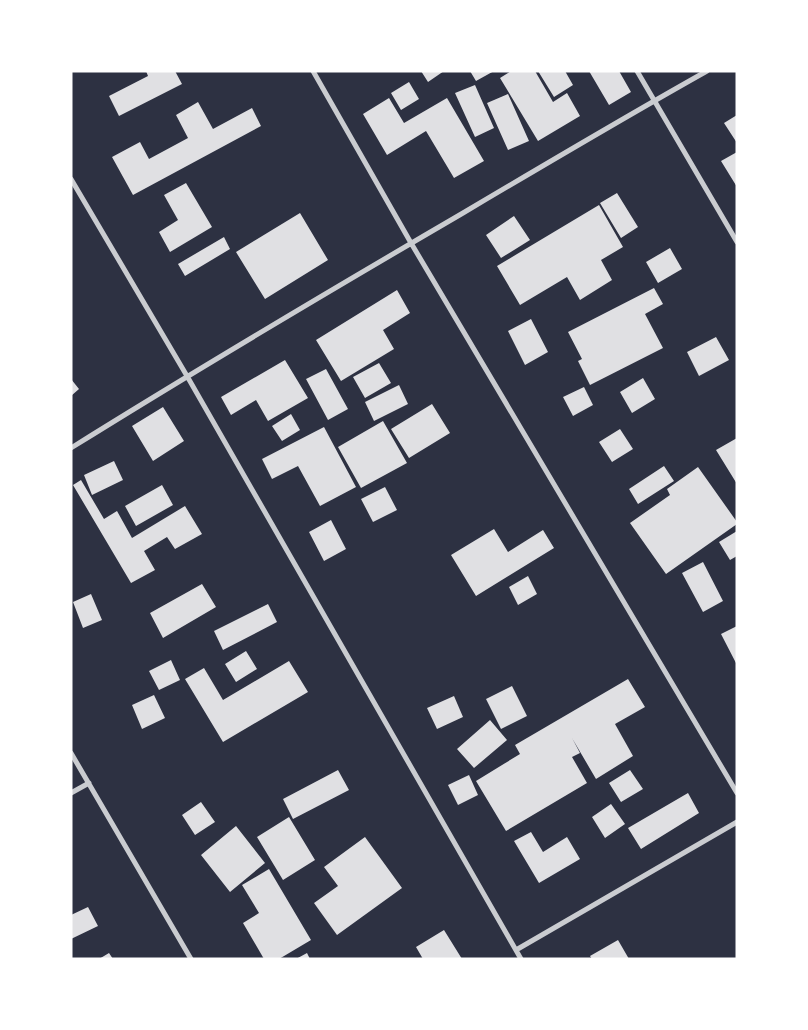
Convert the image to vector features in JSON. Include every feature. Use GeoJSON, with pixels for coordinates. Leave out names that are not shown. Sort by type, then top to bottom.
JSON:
{"type":"FeatureCollection","features":[{"type":"Feature","properties":{"kind":"street"},"geometry":{"type":"LineString","coordinates":[[313,71],[411,243],[737,793]]}},
{"type":"Feature","properties":{"kind":"street"},"geometry":{"type":"LineString","coordinates":[[637,71],[737,242]]}},
{"type":"Feature","properties":{"kind":"street"},"geometry":{"type":"LineString","coordinates":[[71,448],[187,376],[411,243],[707,71]]}},
{"type":"Feature","properties":{"kind":"street"},"geometry":{"type":"LineString","coordinates":[[71,178],[187,376],[521,959]]}},
{"type":"Feature","properties":{"kind":"street"},"geometry":{"type":"LineString","coordinates":[[71,753],[191,959]]}},
{"type":"Feature","properties":{"kind":"street"},"geometry":{"type":"LineString","coordinates":[[71,793],[88,782]]}},
{"type":"Feature","properties":{"kind":"street"},"geometry":{"type":"LineString","coordinates":[[516,950],[737,822]]}},
{"type":"Feature","properties":{"kind":"building"},"geometry":{"type":"Polygon","coordinates":[[[146,71],[175,71],[182,84],[119,116],[109,96],[148,76],[146,71]]]}},
{"type":"Feature","properties":{"kind":"building"},"geometry":{"type":"Polygon","coordinates":[[[421,71],[444,71],[428,82],[421,71]]]}},
{"type":"Feature","properties":{"kind":"building"},"geometry":{"type":"Polygon","coordinates":[[[470,71],[494,71],[476,81],[470,71]]]}},
{"type":"Feature","properties":{"kind":"building"},"geometry":{"type":"Polygon","coordinates":[[[511,71],[535,71],[553,102],[567,93],[580,116],[538,141],[500,78],[511,71]]]}},
{"type":"Feature","properties":{"kind":"building"},"geometry":{"type":"Polygon","coordinates":[[[538,71],[565,71],[573,85],[554,97],[538,71]]]}},
{"type":"Feature","properties":{"kind":"building"},"geometry":{"type":"Polygon","coordinates":[[[589,71],[619,71],[631,92],[609,105],[589,71]]]}},
{"type":"Feature","properties":{"kind":"building"},"geometry":{"type":"Polygon","coordinates":[[[409,82],[419,99],[401,110],[391,93],[409,82]]]}},
{"type":"Feature","properties":{"kind":"building"},"geometry":{"type":"Polygon","coordinates":[[[475,85],[494,128],[475,137],[455,93],[475,85]]]}},
{"type":"Feature","properties":{"kind":"building"},"geometry":{"type":"Polygon","coordinates":[[[508,94],[529,141],[508,150],[487,103],[508,94]]]}},
{"type":"Feature","properties":{"kind":"building"},"geometry":{"type":"Polygon","coordinates":[[[389,98],[404,123],[447,98],[484,161],[454,178],[426,131],[387,155],[363,114],[389,98]]]}},
{"type":"Feature","properties":{"kind":"building"},"geometry":{"type":"Polygon","coordinates":[[[198,102],[213,129],[252,108],[261,126],[133,195],[112,157],[140,142],[149,159],[188,138],[176,115],[198,102]]]}},
{"type":"Feature","properties":{"kind":"building"},"geometry":{"type":"Polygon","coordinates":[[[737,115],[737,143],[724,123],[737,115]]]}},
{"type":"Feature","properties":{"kind":"building"},"geometry":{"type":"Polygon","coordinates":[[[737,152],[737,187],[721,161],[737,152]]]}},
{"type":"Feature","properties":{"kind":"building"},"geometry":{"type":"Polygon","coordinates":[[[186,183],[212,227],[170,252],[159,232],[178,220],[164,195],[186,183]]]}},
{"type":"Feature","properties":{"kind":"building"},"geometry":{"type":"Polygon","coordinates":[[[617,193],[638,227],[621,238],[600,203],[617,193]]]}},
{"type":"Feature","properties":{"kind":"building"},"geometry":{"type":"Polygon","coordinates":[[[599,205],[623,247],[601,260],[612,280],[580,300],[567,277],[520,305],[497,266],[599,205]]]}},
{"type":"Feature","properties":{"kind":"building"},"geometry":{"type":"Polygon","coordinates":[[[300,213],[328,260],[265,299],[236,252],[300,213]]]}},
{"type":"Feature","properties":{"kind":"building"},"geometry":{"type":"Polygon","coordinates":[[[514,216],[530,240],[501,258],[486,235],[514,216]]]}},
{"type":"Feature","properties":{"kind":"building"},"geometry":{"type":"Polygon","coordinates":[[[224,237],[230,249],[185,276],[178,264],[224,237]]]}},
{"type":"Feature","properties":{"kind":"building"},"geometry":{"type":"Polygon","coordinates":[[[670,248],[682,269],[658,283],[646,262],[670,248]]]}},
{"type":"Feature","properties":{"kind":"building"},"geometry":{"type":"Polygon","coordinates":[[[654,288],[663,304],[645,314],[663,348],[590,385],[578,361],[582,359],[568,332],[654,288]]]}},
{"type":"Feature","properties":{"kind":"building"},"geometry":{"type":"Polygon","coordinates":[[[397,290],[410,313],[383,330],[394,349],[341,381],[316,340],[397,290]]]}},
{"type":"Feature","properties":{"kind":"building"},"geometry":{"type":"Polygon","coordinates":[[[531,319],[548,352],[525,365],[508,331],[531,319]]]}},
{"type":"Feature","properties":{"kind":"building"},"geometry":{"type":"Polygon","coordinates":[[[716,337],[729,360],[699,376],[687,352],[716,337]]]}},
{"type":"Feature","properties":{"kind":"building"},"geometry":{"type":"Polygon","coordinates":[[[285,360],[308,398],[268,421],[256,400],[231,415],[221,397],[285,360]]]}},
{"type":"Feature","properties":{"kind":"building"},"geometry":{"type":"Polygon","coordinates":[[[379,363],[391,383],[365,398],[353,377],[379,363]]]}},
{"type":"Feature","properties":{"kind":"building"},"geometry":{"type":"Polygon","coordinates":[[[326,369],[348,409],[328,420],[306,379],[326,369]]]}},
{"type":"Feature","properties":{"kind":"building"},"geometry":{"type":"Polygon","coordinates":[[[643,378],[655,399],[632,413],[620,392],[643,378]]]}},
{"type":"Feature","properties":{"kind":"building"},"geometry":{"type":"Polygon","coordinates":[[[71,379],[79,389],[71,396],[71,379]]]}},
{"type":"Feature","properties":{"kind":"building"},"geometry":{"type":"Polygon","coordinates":[[[399,385],[408,404],[374,421],[365,402],[399,385]]]}},
{"type":"Feature","properties":{"kind":"building"},"geometry":{"type":"Polygon","coordinates":[[[584,387],[593,405],[573,416],[563,397],[584,387]]]}},
{"type":"Feature","properties":{"kind":"building"},"geometry":{"type":"Polygon","coordinates":[[[432,404],[450,433],[409,458],[391,429],[432,404]]]}},
{"type":"Feature","properties":{"kind":"building"},"geometry":{"type":"Polygon","coordinates":[[[163,407],[184,441],[153,461],[132,426],[163,407]]]}},
{"type":"Feature","properties":{"kind":"building"},"geometry":{"type":"Polygon","coordinates":[[[291,414],[300,430],[282,441],[272,426],[291,414]]]}},
{"type":"Feature","properties":{"kind":"building"},"geometry":{"type":"Polygon","coordinates":[[[383,421],[407,463],[361,488],[338,447],[383,421]]]}},
{"type":"Feature","properties":{"kind":"building"},"geometry":{"type":"Polygon","coordinates":[[[324,427],[356,487],[320,506],[298,466],[272,479],[262,459],[324,427]]]}},
{"type":"Feature","properties":{"kind":"building"},"geometry":{"type":"Polygon","coordinates":[[[620,429],[633,449],[612,462],[599,442],[620,429]]]}},
{"type":"Feature","properties":{"kind":"building"},"geometry":{"type":"Polygon","coordinates":[[[737,438],[737,484],[716,450],[737,438]]]}},
{"type":"Feature","properties":{"kind":"building"},"geometry":{"type":"Polygon","coordinates":[[[114,461],[123,480],[92,495],[84,475],[114,461]]]}},
{"type":"Feature","properties":{"kind":"building"},"geometry":{"type":"Polygon","coordinates":[[[664,466],[674,481],[638,504],[629,489],[664,466]]]}},
{"type":"Feature","properties":{"kind":"building"},"geometry":{"type":"Polygon","coordinates":[[[698,467],[737,524],[666,574],[630,523],[670,495],[667,489],[698,467]]]}},
{"type":"Feature","properties":{"kind":"building"},"geometry":{"type":"Polygon","coordinates":[[[81,480],[104,519],[117,511],[132,538],[185,506],[202,534],[175,549],[167,537],[144,551],[155,570],[131,583],[73,485],[81,480]]]}},
{"type":"Feature","properties":{"kind":"building"},"geometry":{"type":"Polygon","coordinates":[[[162,485],[173,505],[136,526],[125,506],[162,485]]]}},
{"type":"Feature","properties":{"kind":"building"},"geometry":{"type":"Polygon","coordinates":[[[385,487],[397,510],[373,522],[361,499],[385,487]]]}},
{"type":"Feature","properties":{"kind":"building"},"geometry":{"type":"Polygon","coordinates":[[[331,520],[346,549],[324,561],[309,532],[331,520]]]}},
{"type":"Feature","properties":{"kind":"building"},"geometry":{"type":"Polygon","coordinates":[[[494,529],[508,552],[543,530],[554,548],[476,596],[451,555],[494,529]]]}},
{"type":"Feature","properties":{"kind":"building"},"geometry":{"type":"Polygon","coordinates":[[[737,531],[737,556],[730,560],[719,542],[737,531]]]}},
{"type":"Feature","properties":{"kind":"building"},"geometry":{"type":"Polygon","coordinates":[[[703,562],[723,601],[703,612],[682,573],[703,562]]]}},
{"type":"Feature","properties":{"kind":"building"},"geometry":{"type":"Polygon","coordinates":[[[528,576],[537,594],[518,605],[509,587],[528,576]]]}},
{"type":"Feature","properties":{"kind":"building"},"geometry":{"type":"Polygon","coordinates":[[[202,584],[216,607],[163,638],[150,613],[202,584]]]}},
{"type":"Feature","properties":{"kind":"building"},"geometry":{"type":"Polygon","coordinates":[[[91,594],[102,620],[83,628],[73,602],[91,594]]]}},
{"type":"Feature","properties":{"kind":"building"},"geometry":{"type":"Polygon","coordinates":[[[268,604],[277,622],[223,650],[214,631],[268,604]]]}},
{"type":"Feature","properties":{"kind":"building"},"geometry":{"type":"Polygon","coordinates":[[[737,626],[737,665],[721,634],[737,626]]]}},
{"type":"Feature","properties":{"kind":"building"},"geometry":{"type":"Polygon","coordinates":[[[246,651],[257,669],[236,682],[225,664],[246,651]]]}},
{"type":"Feature","properties":{"kind":"building"},"geometry":{"type":"Polygon","coordinates":[[[171,660],[180,680],[159,690],[149,671],[171,660]]]}},
{"type":"Feature","properties":{"kind":"building"},"geometry":{"type":"Polygon","coordinates":[[[289,661],[308,692],[223,742],[185,679],[204,668],[223,700],[289,661]]]}},
{"type":"Feature","properties":{"kind":"building"},"geometry":{"type":"Polygon","coordinates":[[[628,679],[645,707],[615,724],[633,756],[596,779],[572,738],[580,753],[572,757],[587,783],[506,831],[476,781],[520,754],[515,745],[628,679]]]}},
{"type":"Feature","properties":{"kind":"building"},"geometry":{"type":"Polygon","coordinates":[[[512,686],[527,716],[501,729],[486,699],[512,686]]]}},
{"type":"Feature","properties":{"kind":"building"},"geometry":{"type":"Polygon","coordinates":[[[154,695],[165,718],[142,729],[132,705],[154,695]]]}},
{"type":"Feature","properties":{"kind":"building"},"geometry":{"type":"Polygon","coordinates":[[[454,696],[463,717],[437,729],[427,708],[454,696]]]}},
{"type":"Feature","properties":{"kind":"building"},"geometry":{"type":"Polygon","coordinates":[[[490,720],[507,740],[474,768],[457,749],[490,720]]]}},
{"type":"Feature","properties":{"kind":"building"},"geometry":{"type":"Polygon","coordinates":[[[338,770],[349,790],[293,819],[283,799],[338,770]]]}},
{"type":"Feature","properties":{"kind":"building"},"geometry":{"type":"Polygon","coordinates":[[[630,770],[643,789],[621,802],[609,783],[630,770]]]}},
{"type":"Feature","properties":{"kind":"building"},"geometry":{"type":"Polygon","coordinates":[[[469,775],[478,795],[458,805],[448,785],[469,775]]]}},
{"type":"Feature","properties":{"kind":"building"},"geometry":{"type":"Polygon","coordinates":[[[688,793],[699,813],[641,849],[628,828],[688,793]]]}},
{"type":"Feature","properties":{"kind":"building"},"geometry":{"type":"Polygon","coordinates":[[[201,802],[215,822],[195,835],[182,815],[201,802]]]}},
{"type":"Feature","properties":{"kind":"building"},"geometry":{"type":"Polygon","coordinates":[[[611,804],[625,824],[605,838],[592,817],[611,804]]]}},
{"type":"Feature","properties":{"kind":"building"},"geometry":{"type":"Polygon","coordinates":[[[289,817],[315,860],[283,880],[257,837],[289,817]]]}},
{"type":"Feature","properties":{"kind":"building"},"geometry":{"type":"Polygon","coordinates":[[[236,826],[265,863],[230,892],[201,855],[236,826]]]}},
{"type":"Feature","properties":{"kind":"building"},"geometry":{"type":"Polygon","coordinates":[[[531,832],[543,852],[567,837],[580,859],[539,883],[514,841],[531,832]]]}},
{"type":"Feature","properties":{"kind":"building"},"geometry":{"type":"Polygon","coordinates":[[[365,837],[402,888],[337,935],[314,903],[338,886],[324,867],[365,837]]]}},
{"type":"Feature","properties":{"kind":"building"},"geometry":{"type":"Polygon","coordinates":[[[269,869],[311,940],[279,959],[264,959],[243,923],[259,913],[242,885],[269,869]]]}},
{"type":"Feature","properties":{"kind":"building"},"geometry":{"type":"Polygon","coordinates":[[[88,907],[98,926],[71,939],[71,915],[88,907]]]}},
{"type":"Feature","properties":{"kind":"building"},"geometry":{"type":"Polygon","coordinates":[[[444,930],[462,959],[423,959],[416,947],[444,930]]]}},
{"type":"Feature","properties":{"kind":"building"},"geometry":{"type":"Polygon","coordinates":[[[618,940],[629,959],[592,959],[590,956],[618,940]]]}},
{"type":"Feature","properties":{"kind":"building"},"geometry":{"type":"Polygon","coordinates":[[[109,953],[113,959],[99,959],[109,953]]]}},
{"type":"Feature","properties":{"kind":"building"},"geometry":{"type":"Polygon","coordinates":[[[307,953],[310,959],[296,959],[307,953]]]}}]}
